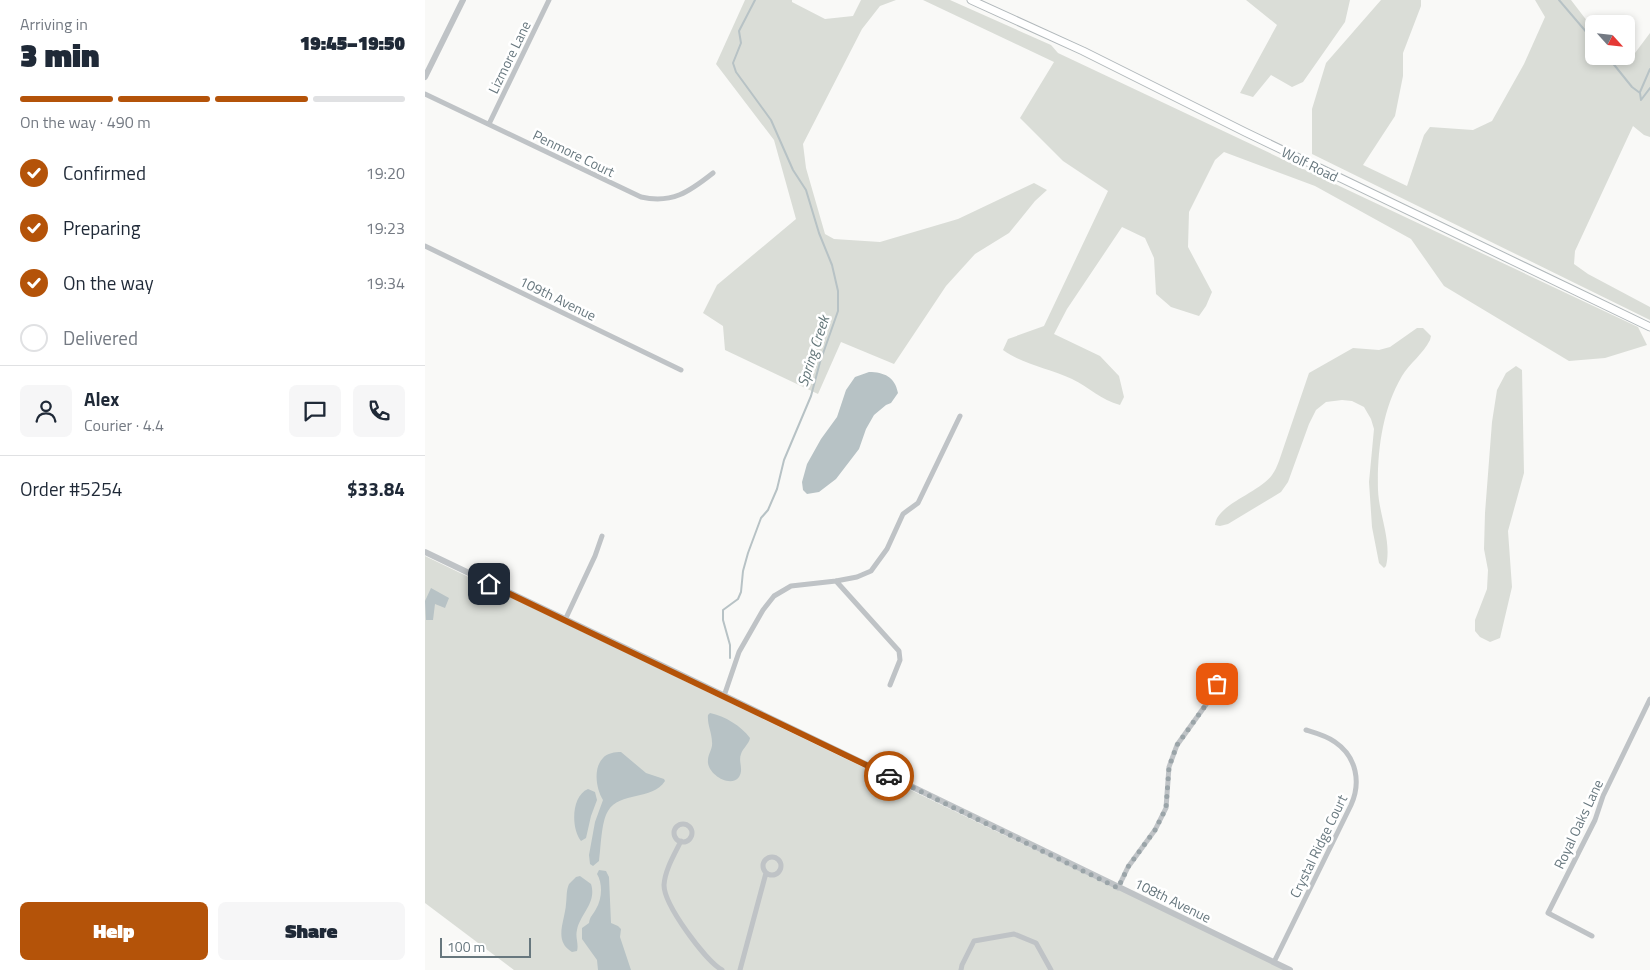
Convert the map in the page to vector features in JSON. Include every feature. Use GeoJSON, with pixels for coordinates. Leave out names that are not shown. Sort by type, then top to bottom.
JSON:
{"type":"FeatureCollection","features":[{"type":"Feature","properties":{"kind":"main road","name":"Wolf Road"},"geometry":{"type":"LineString","coordinates":[[971,0],[1077,49],[1254,137],[1650,327]]}},
{"type":"Feature","properties":{"kind":"street"},"geometry":{"type":"LineString","coordinates":[[425,76],[463,0]]}},
{"type":"Feature","properties":{"kind":"street","name":"Lizmore Lane"},"geometry":{"type":"LineString","coordinates":[[489,124],[549,0]]}},
{"type":"Feature","properties":{"kind":"street","name":"Penmore Court"},"geometry":{"type":"LineString","coordinates":[[425,94],[641,198],[655,201],[673,198],[691,189],[713,173]]}},
{"type":"Feature","properties":{"kind":"street","name":"109th Avenue"},"geometry":{"type":"LineString","coordinates":[[425,246],[681,370]]}},
{"type":"Feature","properties":{"kind":"street"},"geometry":{"type":"LineString","coordinates":[[724,696],[739,652],[763,610],[774,596],[791,586],[837,581],[857,577],[871,571],[887,548],[903,514],[918,503],[961,416]]}},
{"type":"Feature","properties":{"kind":"street"},"geometry":{"type":"LineString","coordinates":[[565,620],[595,556],[602,536]]}},
{"type":"Feature","properties":{"kind":"street","name":"108th Avenue"},"geometry":{"type":"LineString","coordinates":[[425,552],[1290,970]]}},
{"type":"Feature","properties":{"kind":"street"},"geometry":{"type":"LineString","coordinates":[[837,581],[899,651],[900,660],[890,685]]}},
{"type":"Feature","properties":{"kind":"street"},"geometry":{"type":"LineString","coordinates":[[1118,888],[1128,867],[1155,830],[1166,808],[1169,767],[1177,745],[1210,699],[1217,684]]}},
{"type":"Feature","properties":{"kind":"street","name":"Royal Oaks Lane"},"geometry":{"type":"LineString","coordinates":[[1593,936],[1548,913],[1595,820],[1603,796],[1650,700]]}},
{"type":"Feature","properties":{"kind":"street","name":"Crystal Ridge Court"},"geometry":{"type":"LineString","coordinates":[[1274,962],[1351,806],[1357,787],[1353,764],[1343,749],[1335,742],[1306,730]]}},
{"type":"Feature","properties":{"kind":"street"},"geometry":{"type":"LineString","coordinates":[[681,841],[667,872],[664,884],[665,895],[672,909],[706,956],[715,966],[722,970]]}},
{"type":"Feature","properties":{"kind":"street"},"geometry":{"type":"LineString","coordinates":[[740,970],[767,873]]}},
{"type":"Feature","properties":{"kind":"street"},"geometry":{"type":"LineString","coordinates":[[961,970],[974,941],[1014,934],[1036,943],[1051,970]]}},
{"type":"Feature","properties":{"kind":"shaded area"},"geometry":{"type":"Polygon","coordinates":[[[745,0],[792,0],[792,2],[825,19],[853,16],[861,0],[896,0],[880,6],[862,29],[803,144],[806,168],[825,234],[834,239],[880,242],[958,219],[1034,183],[1047,190],[1035,201],[1009,233],[975,254],[946,286],[894,364],[841,342],[818,394],[725,350],[723,326],[703,313],[717,285],[796,219],[774,140],[716,64],[745,0]]]}},
{"type":"Feature","properties":{"kind":"shaded area"},"geometry":{"type":"Polygon","coordinates":[[[923,0],[950,0],[1051,45],[1058,53],[1638,327],[1647,345],[1605,358],[1569,361],[1444,286],[1411,239],[1315,186],[1224,152],[1215,160],[1189,212],[1188,247],[1212,292],[1199,316],[1171,307],[1156,294],[1154,258],[1145,238],[1122,227],[1067,309],[1054,334],[1100,356],[1119,376],[1124,397],[1120,405],[1107,400],[1072,379],[1019,359],[1003,350],[1008,339],[1044,326],[1108,191],[1063,161],[1020,118],[1054,62],[923,0]]]}},
{"type":"Feature","properties":{"kind":"shaded area"},"geometry":{"type":"Polygon","coordinates":[[[1246,0],[1350,0],[1345,22],[1303,82],[1292,87],[1271,75],[1253,97],[1240,93],[1277,25],[1246,0]]]}},
{"type":"Feature","properties":{"kind":"shaded area"},"geometry":{"type":"Polygon","coordinates":[[[1381,0],[1421,0],[1421,6],[1403,53],[1403,76],[1395,116],[1363,165],[1407,186],[1424,135],[1430,127],[1473,130],[1492,121],[1524,64],[1545,17],[1535,0],[1571,0],[1585,18],[1585,65],[1635,65],[1635,53],[1650,33],[1650,137],[1644,135],[1633,126],[1575,251],[1574,264],[1588,274],[1650,307],[1650,320],[1312,154],[1312,109],[1326,63],[1381,0]]]}},
{"type":"Feature","properties":{"kind":"shaded area"},"geometry":{"type":"Polygon","coordinates":[[[1417,328],[1423,328],[1431,336],[1430,340],[1424,350],[1405,371],[1395,389],[1385,417],[1380,446],[1378,490],[1387,547],[1386,566],[1384,568],[1379,563],[1372,527],[1369,482],[1374,429],[1364,407],[1352,401],[1326,402],[1316,410],[1288,482],[1281,492],[1228,524],[1215,525],[1217,518],[1223,511],[1266,481],[1273,473],[1279,461],[1309,373],[1353,348],[1379,350],[1390,347],[1417,328]]]}},
{"type":"Feature","properties":{"kind":"shaded area"},"geometry":{"type":"Polygon","coordinates":[[[1516,366],[1522,370],[1524,473],[1508,531],[1512,587],[1500,638],[1490,642],[1480,637],[1475,631],[1475,620],[1487,589],[1488,570],[1484,549],[1485,513],[1492,422],[1497,390],[1506,373],[1516,366]]]}},
{"type":"Feature","properties":{"kind":"shaded area"},"geometry":{"type":"Polygon","coordinates":[[[869,372],[884,374],[891,379],[898,393],[891,403],[874,415],[866,429],[859,449],[836,479],[819,492],[807,494],[803,490],[802,482],[807,464],[821,439],[837,417],[846,390],[855,377],[869,372]]]}},
{"type":"Feature","properties":{"kind":"shaded area"},"geometry":{"type":"Polygon","coordinates":[[[425,556],[1004,835],[1290,970],[514,970],[425,903],[425,556]]]}},
{"type":"Feature","properties":{"kind":"shaded area"},"geometry":{"type":"Polygon","coordinates":[[[431,588],[449,598],[445,608],[435,604],[433,620],[426,620],[425,601],[431,588]]]}},
{"type":"Feature","properties":{"kind":"shaded area"},"geometry":{"type":"Polygon","coordinates":[[[710,713],[732,722],[750,738],[741,754],[740,774],[735,780],[730,781],[719,778],[708,765],[712,745],[708,718],[710,713]]]}},
{"type":"Feature","properties":{"kind":"shaded area"},"geometry":{"type":"Polygon","coordinates":[[[621,752],[646,773],[665,781],[652,791],[628,798],[613,805],[608,811],[603,828],[599,861],[593,866],[590,864],[589,855],[595,822],[603,800],[597,785],[598,767],[607,755],[621,752]]]}},
{"type":"Feature","properties":{"kind":"shaded area"},"geometry":{"type":"Polygon","coordinates":[[[588,789],[595,792],[597,800],[586,838],[581,841],[575,829],[574,813],[578,798],[588,789]]]}},
{"type":"Feature","properties":{"kind":"shaded area"},"geometry":{"type":"Polygon","coordinates":[[[599,870],[606,871],[609,877],[611,923],[621,929],[620,937],[631,970],[598,970],[597,960],[582,939],[582,928],[589,923],[600,901],[601,887],[597,874],[599,870]]]}},
{"type":"Feature","properties":{"kind":"shaded area"},"geometry":{"type":"Polygon","coordinates":[[[580,876],[591,884],[592,897],[577,930],[577,951],[572,952],[563,942],[561,930],[569,884],[576,877],[580,876]]]}},
{"type":"Feature","properties":{"kind":"waterway","name":"Spring Creek"},"geometry":{"type":"LineString","coordinates":[[730,658],[730,645],[723,620],[723,610],[738,599],[741,592],[743,571],[748,553],[761,518],[768,510],[777,489],[784,460],[811,396],[820,362],[838,311],[838,291],[832,265],[819,233],[806,190],[793,170],[771,120],[736,72],[733,63],[741,43],[739,31],[755,0]]}},
{"type":"Feature","properties":{"kind":"waterway"},"geometry":{"type":"LineString","coordinates":[[1559,0],[1585,30]]}},
{"type":"Feature","properties":{"kind":"waterway"},"geometry":{"type":"LineString","coordinates":[[1614,65],[1632,87],[1640,93],[1641,100],[1650,88]]}},
{"type":"Feature","properties":{"kind":"waterway"},"geometry":{"type":"LineString","coordinates":[[1640,92],[1650,69]]}},
{"type":"Feature","properties":{"kind":"way so far"},"geometry":{"type":"LineString","coordinates":[[889,776],[1118,888],[1128,867],[1155,830],[1166,808],[1169,767],[1177,745],[1210,699],[1217,684]]}},
{"type":"Feature","properties":{"kind":"route"},"geometry":{"type":"LineString","coordinates":[[489,584],[889,776]]}}]}
